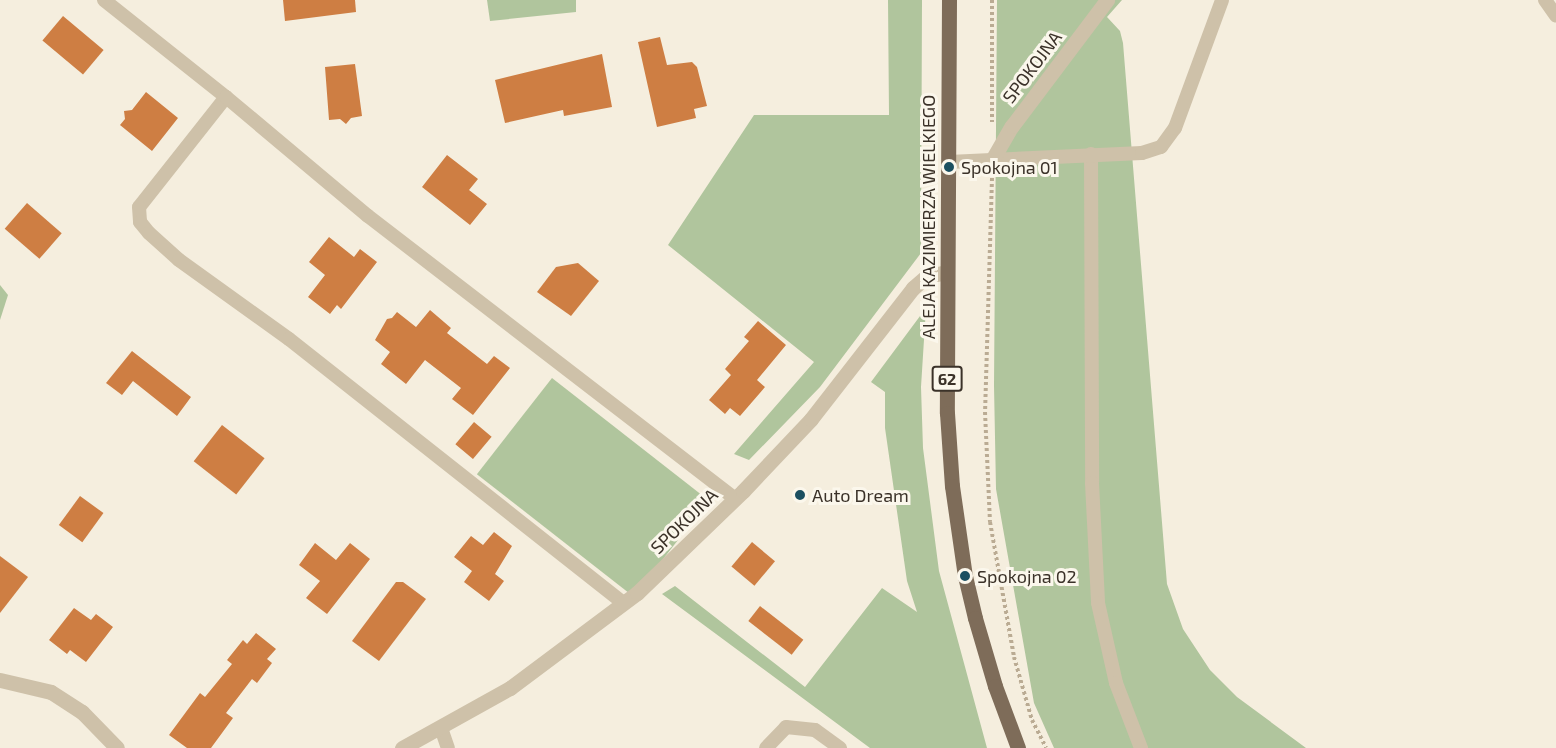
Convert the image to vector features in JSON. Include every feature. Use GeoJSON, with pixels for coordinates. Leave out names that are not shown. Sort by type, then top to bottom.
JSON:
{"type":"FeatureCollection","features":[{"type":"Feature","properties":{"kind":"main road","name":"ALEJA KAZIMIERZA WIELKIEGO"},"geometry":{"type":"LineString","coordinates":[[949,0],[947,413],[951,486],[965,576],[975,618],[995,686],[1018,748]]}},
{"type":"Feature","properties":{"kind":"street","name":"SPOKOJNA"},"geometry":{"type":"LineString","coordinates":[[992,160],[1019,116],[1107,0]]}},
{"type":"Feature","properties":{"kind":"street","name":"SPOKOJNA"},"geometry":{"type":"LineString","coordinates":[[402,748],[510,688],[623,603],[735,499],[811,419],[914,288],[927,276],[947,272]]}},
{"type":"Feature","properties":{"kind":"street"},"geometry":{"type":"LineString","coordinates":[[0,680],[51,692],[82,712],[117,748]]}},
{"type":"Feature","properties":{"kind":"lane"},"geometry":{"type":"LineString","coordinates":[[104,0],[226,97],[368,216],[735,499]]}},
{"type":"Feature","properties":{"kind":"lane"},"geometry":{"type":"LineString","coordinates":[[949,162],[1142,153],[1161,147],[1175,128],[1221,0]]}},
{"type":"Feature","properties":{"kind":"lane"},"geometry":{"type":"LineString","coordinates":[[1545,0],[1556,16]]}},
{"type":"Feature","properties":{"kind":"lane"},"geometry":{"type":"LineString","coordinates":[[226,97],[139,207],[140,222],[179,260],[289,339],[623,603]]}},
{"type":"Feature","properties":{"kind":"lane"},"geometry":{"type":"LineString","coordinates":[[1091,154],[1092,483],[1098,603],[1116,683],[1142,748]]}},
{"type":"Feature","properties":{"kind":"lane"},"geometry":{"type":"LineString","coordinates":[[766,748],[786,727],[802,727],[815,730],[840,748]]}},
{"type":"Feature","properties":{"kind":"lane"},"geometry":{"type":"LineString","coordinates":[[441,728],[448,748]]}},
{"type":"Feature","properties":{"kind":"path"},"geometry":{"type":"LineString","coordinates":[[992,0],[992,125]]}},
{"type":"Feature","properties":{"kind":"path"},"geometry":{"type":"LineString","coordinates":[[992,160],[985,412],[990,522],[1014,657],[1032,720],[1046,748]]}},
{"type":"Feature","properties":{"kind":"green space"},"geometry":{"type":"Polygon","coordinates":[[[487,0],[576,0],[576,12],[490,21],[487,0]]]}},
{"type":"Feature","properties":{"kind":"green space"},"geometry":{"type":"Polygon","coordinates":[[[888,0],[922,0],[921,253],[820,387],[749,460],[734,454],[814,362],[668,245],[754,115],[889,115],[888,0]]]}},
{"type":"Feature","properties":{"kind":"green space"},"geometry":{"type":"Polygon","coordinates":[[[997,0],[1122,0],[1107,17],[1120,31],[1123,43],[1167,584],[1183,629],[1210,670],[1237,697],[1306,748],[1054,748],[1034,703],[996,489],[994,386],[997,0]]]}},
{"type":"Feature","properties":{"kind":"green space"},"geometry":{"type":"Polygon","coordinates":[[[0,285],[8,295],[0,320],[0,285]]]}},
{"type":"Feature","properties":{"kind":"green space"},"geometry":{"type":"Polygon","coordinates":[[[926,308],[921,387],[923,448],[939,571],[987,748],[870,748],[662,594],[675,586],[805,687],[882,588],[917,612],[907,581],[885,428],[885,392],[871,382],[926,308]]]}},
{"type":"Feature","properties":{"kind":"green space"},"geometry":{"type":"Polygon","coordinates":[[[552,378],[709,501],[634,597],[477,474],[552,378]]]}},
{"type":"Feature","properties":{"kind":"building"},"geometry":{"type":"Polygon","coordinates":[[[283,0],[355,0],[356,12],[285,21],[283,0]]]}},
{"type":"Feature","properties":{"kind":"building"},"geometry":{"type":"Polygon","coordinates":[[[63,16],[104,50],[83,75],[42,41],[63,16]]]}},
{"type":"Feature","properties":{"kind":"building"},"geometry":{"type":"Polygon","coordinates":[[[660,37],[667,65],[692,62],[697,67],[707,106],[694,109],[696,118],[657,127],[638,42],[660,37]]]}},
{"type":"Feature","properties":{"kind":"building"},"geometry":{"type":"Polygon","coordinates":[[[602,54],[612,107],[564,116],[563,110],[505,123],[495,80],[602,54]]]}},
{"type":"Feature","properties":{"kind":"building"},"geometry":{"type":"Polygon","coordinates":[[[355,64],[362,116],[351,118],[346,124],[340,119],[329,120],[325,67],[355,64]]]}},
{"type":"Feature","properties":{"kind":"building"},"geometry":{"type":"Polygon","coordinates":[[[146,92],[178,118],[152,151],[120,125],[125,119],[124,111],[132,110],[146,92]]]}},
{"type":"Feature","properties":{"kind":"building"},"geometry":{"type":"Polygon","coordinates":[[[447,155],[478,179],[469,190],[487,204],[470,225],[422,187],[447,155]]]}},
{"type":"Feature","properties":{"kind":"building"},"geometry":{"type":"Polygon","coordinates":[[[27,203],[62,233],[39,259],[5,229],[27,203]]]}},
{"type":"Feature","properties":{"kind":"building"},"geometry":{"type":"Polygon","coordinates":[[[329,237],[354,257],[360,249],[377,262],[341,309],[337,305],[330,314],[308,297],[325,275],[309,262],[329,237]]]}},
{"type":"Feature","properties":{"kind":"building"},"geometry":{"type":"Polygon","coordinates":[[[578,263],[599,281],[571,316],[537,292],[556,267],[578,263]]]}},
{"type":"Feature","properties":{"kind":"building"},"geometry":{"type":"Polygon","coordinates":[[[430,310],[451,328],[447,333],[487,364],[494,356],[510,368],[473,415],[452,399],[461,388],[425,360],[406,384],[381,364],[390,352],[375,340],[387,319],[392,318],[397,312],[416,327],[430,310]]]}},
{"type":"Feature","properties":{"kind":"building"},"geometry":{"type":"Polygon","coordinates":[[[758,321],[786,345],[757,380],[765,387],[740,416],[730,408],[725,414],[709,400],[731,375],[725,369],[749,341],[744,337],[758,321]]]}},
{"type":"Feature","properties":{"kind":"building"},"geometry":{"type":"Polygon","coordinates":[[[132,351],[191,397],[177,416],[133,381],[122,395],[106,383],[132,351]]]}},
{"type":"Feature","properties":{"kind":"building"},"geometry":{"type":"Polygon","coordinates":[[[474,422],[492,437],[473,459],[455,444],[474,422]]]}},
{"type":"Feature","properties":{"kind":"building"},"geometry":{"type":"Polygon","coordinates":[[[222,425],[265,458],[236,494],[194,461],[222,425]]]}},
{"type":"Feature","properties":{"kind":"building"},"geometry":{"type":"Polygon","coordinates":[[[80,496],[103,513],[82,542],[59,525],[80,496]]]}},
{"type":"Feature","properties":{"kind":"building"},"geometry":{"type":"Polygon","coordinates":[[[494,532],[512,546],[495,574],[504,581],[489,601],[464,582],[472,571],[454,557],[471,536],[483,545],[494,532]]]}},
{"type":"Feature","properties":{"kind":"building"},"geometry":{"type":"Polygon","coordinates":[[[752,542],[775,561],[754,586],[731,567],[752,542]]]}},
{"type":"Feature","properties":{"kind":"building"},"geometry":{"type":"Polygon","coordinates":[[[315,543],[336,560],[350,543],[370,559],[327,614],[306,598],[320,581],[299,565],[315,543]]]}},
{"type":"Feature","properties":{"kind":"building"},"geometry":{"type":"Polygon","coordinates":[[[0,556],[28,577],[0,613],[0,556]]]}},
{"type":"Feature","properties":{"kind":"building"},"geometry":{"type":"Polygon","coordinates":[[[396,582],[403,582],[426,599],[379,661],[352,641],[396,582]]]}},
{"type":"Feature","properties":{"kind":"building"},"geometry":{"type":"Polygon","coordinates":[[[760,606],[803,640],[792,655],[748,621],[760,606]]]}},
{"type":"Feature","properties":{"kind":"building"},"geometry":{"type":"Polygon","coordinates":[[[74,608],[91,620],[96,614],[113,627],[86,662],[70,650],[67,654],[49,640],[74,608]]]}},
{"type":"Feature","properties":{"kind":"building"},"geometry":{"type":"Polygon","coordinates":[[[256,633],[276,649],[267,659],[272,663],[257,683],[252,679],[226,713],[233,718],[211,748],[187,748],[169,735],[200,693],[205,697],[232,664],[227,660],[243,640],[247,644],[256,633]]]}},
{"type":"Feature","properties":{"kind":"place","name":"Spokojna 01"},"geometry":{"type":"Point","coordinates":[949,167]}},
{"type":"Feature","properties":{"kind":"place","name":"Auto Dream"},"geometry":{"type":"Point","coordinates":[800,495]}},
{"type":"Feature","properties":{"kind":"place","name":"Spokojna 02"},"geometry":{"type":"Point","coordinates":[965,576]}}]}
